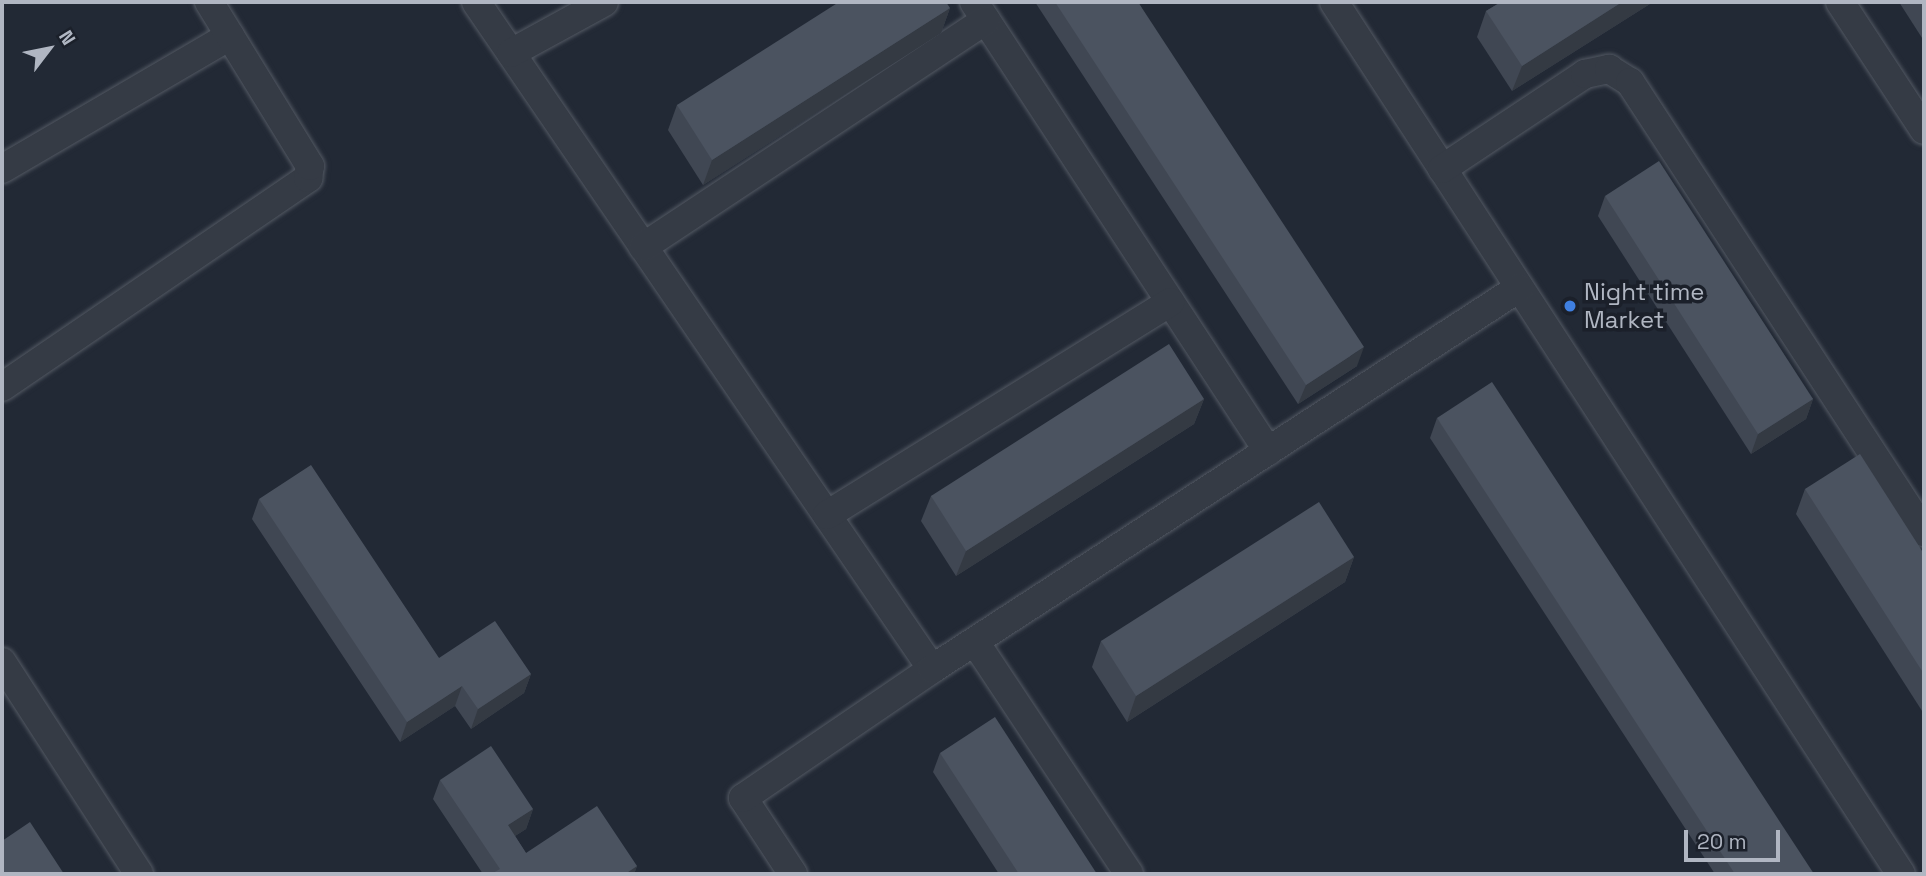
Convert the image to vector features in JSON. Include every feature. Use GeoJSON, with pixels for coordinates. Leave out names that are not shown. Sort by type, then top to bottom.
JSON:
{"type":"FeatureCollection","features":[{"type":"Feature","properties":{"kind":"street"},"geometry":{"type":"LineString","coordinates":[[2,387],[308,178],[310,166],[209,2]]}},
{"type":"Feature","properties":{"kind":"street"},"geometry":{"type":"LineString","coordinates":[[476,2],[932,669]]}},
{"type":"Feature","properties":{"kind":"street"},"geometry":{"type":"LineString","coordinates":[[511,53],[604,2]]}},
{"type":"Feature","properties":{"kind":"street"},"geometry":{"type":"LineString","coordinates":[[1334,2],[1900,874]]}},
{"type":"Feature","properties":{"kind":"street"},"geometry":{"type":"LineString","coordinates":[[1840,2],[1924,130]]}},
{"type":"Feature","properties":{"kind":"street"},"geometry":{"type":"LineString","coordinates":[[643,247],[980,11],[1268,451]]}},
{"type":"Feature","properties":{"kind":"street"},"geometry":{"type":"LineString","coordinates":[[2,169],[230,36]]}},
{"type":"Feature","properties":{"kind":"street"},"geometry":{"type":"LineString","coordinates":[[1442,169],[1585,74],[1609,69],[1630,82],[1924,532]]}},
{"type":"Feature","properties":{"kind":"street"},"geometry":{"type":"LineString","coordinates":[[793,874],[743,798],[932,669],[1519,288]]}},
{"type":"Feature","properties":{"kind":"street"},"geometry":{"type":"LineString","coordinates":[[827,515],[1170,302]]}},
{"type":"Feature","properties":{"kind":"street"},"geometry":{"type":"LineString","coordinates":[[975,642],[1129,874]]}},
{"type":"Feature","properties":{"kind":"street"},"geometry":{"type":"LineString","coordinates":[[2,662],[139,874]]}},
{"type":"Feature","properties":{"kind":"building"},"geometry":{"type":"Polygon","coordinates":[[[839,2],[946,2],[950,8],[712,160],[677,105],[839,2]]]}},
{"type":"Feature","properties":{"kind":"building"},"geometry":{"type":"Polygon","coordinates":[[[1055,2],[1138,2],[1364,347],[1306,385],[1055,2]]]}},
{"type":"Feature","properties":{"kind":"building"},"geometry":{"type":"Polygon","coordinates":[[[1501,2],[1622,2],[1522,66],[1486,11],[1501,2]]]}},
{"type":"Feature","properties":{"kind":"building"},"geometry":{"type":"Polygon","coordinates":[[[1659,161],[1813,399],[1758,434],[1605,196],[1659,161]]]}},
{"type":"Feature","properties":{"kind":"building"},"geometry":{"type":"Polygon","coordinates":[[[1169,344],[1204,399],[966,551],[931,496],[1169,344]]]}},
{"type":"Feature","properties":{"kind":"building"},"geometry":{"type":"Polygon","coordinates":[[[1492,382],[1814,874],[1735,874],[1437,418],[1492,382]]]}},
{"type":"Feature","properties":{"kind":"building"},"geometry":{"type":"Polygon","coordinates":[[[1860,454],[1924,554],[1924,674],[1805,489],[1860,454]]]}},
{"type":"Feature","properties":{"kind":"building"},"geometry":{"type":"Polygon","coordinates":[[[311,465],[439,658],[495,621],[531,674],[478,709],[462,686],[407,722],[259,499],[311,465]]]}},
{"type":"Feature","properties":{"kind":"building"},"geometry":{"type":"Polygon","coordinates":[[[1319,502],[1354,557],[1136,696],[1101,641],[1319,502]]]}},
{"type":"Feature","properties":{"kind":"building"},"geometry":{"type":"Polygon","coordinates":[[[995,717],[1097,874],[1019,874],[940,753],[995,717]]]}},
{"type":"Feature","properties":{"kind":"building"},"geometry":{"type":"Polygon","coordinates":[[[491,746],[533,809],[508,825],[526,853],[597,806],[637,866],[625,874],[491,874],[500,869],[440,780],[491,746]]]}},
{"type":"Feature","properties":{"kind":"building"},"geometry":{"type":"Polygon","coordinates":[[[30,822],[64,874],[2,874],[2,841],[30,822]]]}},
{"type":"Feature","properties":{"kind":"place","name":"Night time Market"},"geometry":{"type":"Point","coordinates":[1570,306]}}]}
